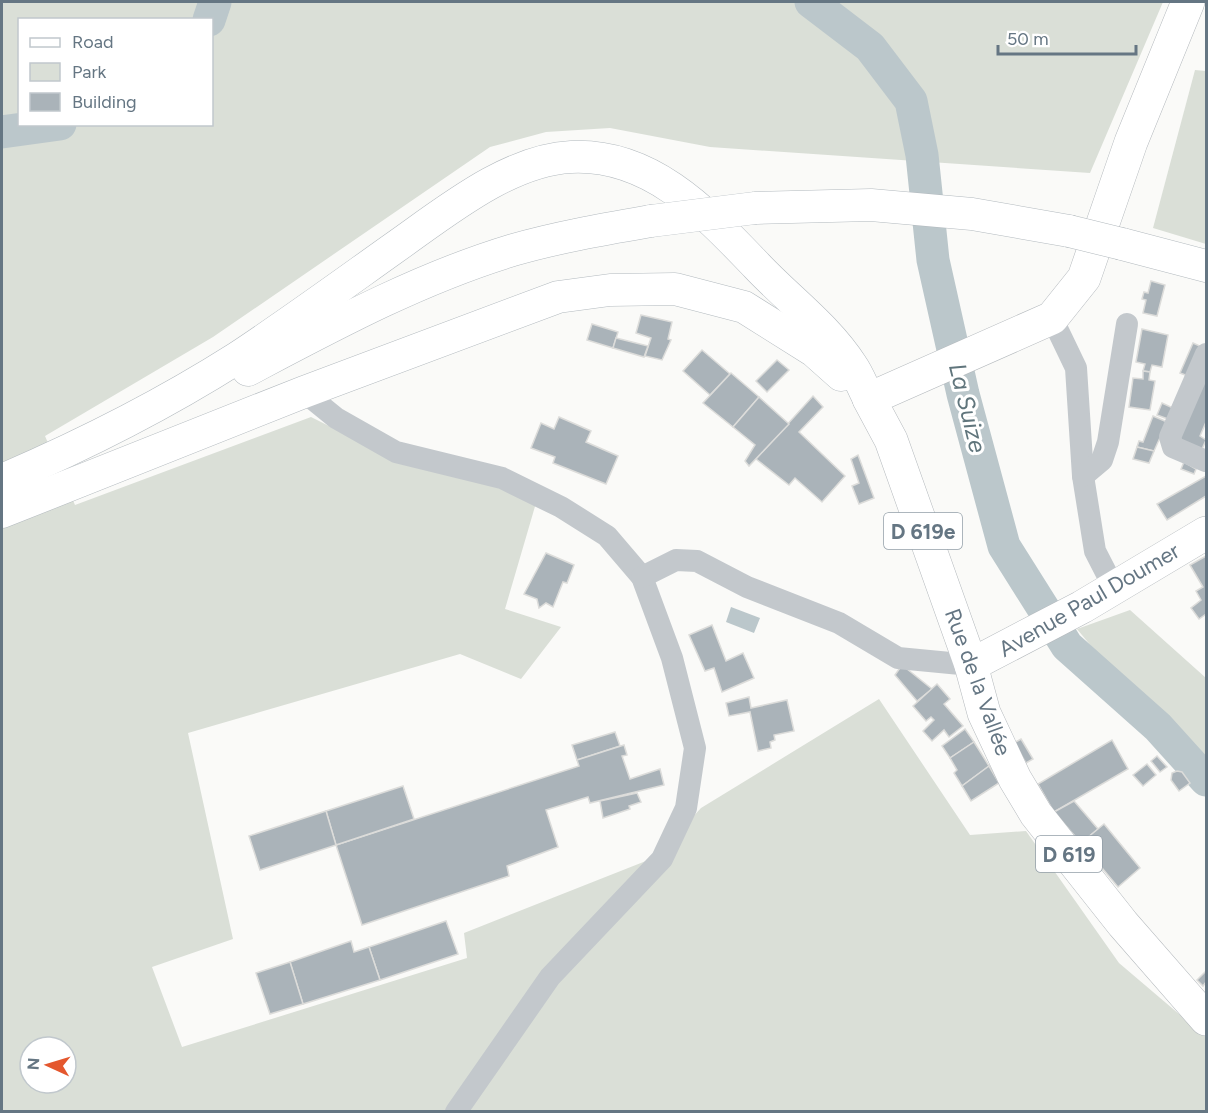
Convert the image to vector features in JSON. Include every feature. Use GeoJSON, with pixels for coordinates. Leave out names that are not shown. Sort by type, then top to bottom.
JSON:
{"type":"FeatureCollection","features":[{"type":"Feature","properties":{"kind":"main road"},"geometry":{"type":"LineString","coordinates":[[869,399],[1052,318],[1084,278],[1131,142],[1192,9]]}},
{"type":"Feature","properties":{"kind":"main road"},"geometry":{"type":"LineString","coordinates":[[2,480],[136,415],[235,359],[437,218],[504,176],[541,162],[571,157],[599,159],[629,167],[651,174],[671,185],[726,231],[823,330],[852,366],[869,399]]}},
{"type":"Feature","properties":{"kind":"main road"},"geometry":{"type":"LineString","coordinates":[[2,496],[57,473],[357,312],[512,251],[598,230],[755,208],[871,205],[1013,220],[1069,231],[1206,266]]}},
{"type":"Feature","properties":{"kind":"main road"},"geometry":{"type":"LineString","coordinates":[[2,512],[304,392],[558,297],[610,290],[675,289],[744,307],[814,351],[869,399]]}},
{"type":"Feature","properties":{"kind":"main road","name":"Rue de la Vallée"},"geometry":{"type":"LineString","coordinates":[[869,399],[891,440],[971,666],[984,713],[999,749],[1036,814],[1159,969],[1206,1019]]}},
{"type":"Feature","properties":{"kind":"main road","name":"Avenue Paul Doumer"},"geometry":{"type":"LineString","coordinates":[[971,666],[1082,608],[1206,533]]}},
{"type":"Feature","properties":{"kind":"street"},"geometry":{"type":"LineString","coordinates":[[1052,318],[1076,368],[1083,476],[1095,551],[1114,588]]}},
{"type":"Feature","properties":{"kind":"street"},"geometry":{"type":"LineString","coordinates":[[1083,476],[1102,460],[1108,442],[1128,324]]}},
{"type":"Feature","properties":{"kind":"street"},"geometry":{"type":"LineString","coordinates":[[1206,354],[1170,437],[1173,447],[1206,461]]}},
{"type":"Feature","properties":{"kind":"street"},"geometry":{"type":"LineString","coordinates":[[304,392],[336,418],[396,452],[502,478],[561,507],[607,536],[642,577],[672,658],[695,748],[686,808],[662,859],[550,977],[456,1112]]}},
{"type":"Feature","properties":{"kind":"street"},"geometry":{"type":"LineString","coordinates":[[642,577],[676,560],[697,561],[747,587],[839,622],[898,658],[971,666]]}},
{"type":"Feature","properties":{"kind":"green space"},"geometry":{"type":"Polygon","coordinates":[[[2,2],[1163,2],[1090,173],[710,147],[610,128],[546,132],[490,147],[213,337],[45,436],[75,505],[311,417],[405,464],[496,484],[536,503],[505,609],[561,627],[521,679],[460,654],[188,733],[233,939],[152,967],[182,1047],[467,958],[464,933],[656,857],[701,808],[879,699],[970,835],[1026,831],[1119,963],[1206,1037],[1206,1111],[2,1112],[2,2]]]}},
{"type":"Feature","properties":{"kind":"green space"},"geometry":{"type":"Polygon","coordinates":[[[1195,70],[1206,71],[1206,244],[1153,228],[1195,70]]]}},
{"type":"Feature","properties":{"kind":"green space"},"geometry":{"type":"Polygon","coordinates":[[[1130,610],[1206,678],[1206,785],[1077,629],[1130,610]]]}},
{"type":"Feature","properties":{"kind":"shaded area"},"geometry":{"type":"Polygon","coordinates":[[[731,607],[760,618],[754,633],[726,622],[731,607]]]}},
{"type":"Feature","properties":{"kind":"building"},"geometry":{"type":"Polygon","coordinates":[[[1151,281],[1165,285],[1157,316],[1143,313],[1146,300],[1142,299],[1144,292],[1148,293],[1151,281]]]}},
{"type":"Feature","properties":{"kind":"building"},"geometry":{"type":"Polygon","coordinates":[[[641,315],[672,322],[668,339],[671,340],[662,360],[645,356],[651,338],[636,333],[641,315]]]}},
{"type":"Feature","properties":{"kind":"building"},"geometry":{"type":"Polygon","coordinates":[[[592,324],[618,332],[613,348],[587,340],[592,324]]]}},
{"type":"Feature","properties":{"kind":"building"},"geometry":{"type":"Polygon","coordinates":[[[1142,329],[1168,335],[1162,367],[1152,365],[1150,372],[1143,371],[1145,364],[1136,362],[1142,329]]]}},
{"type":"Feature","properties":{"kind":"building"},"geometry":{"type":"Polygon","coordinates":[[[616,338],[648,346],[644,357],[613,348],[616,338]]]}},
{"type":"Feature","properties":{"kind":"building"},"geometry":{"type":"Polygon","coordinates":[[[1193,343],[1202,347],[1188,376],[1180,373],[1193,343]]]}},
{"type":"Feature","properties":{"kind":"building"},"geometry":{"type":"Polygon","coordinates":[[[702,350],[730,374],[710,395],[683,371],[702,350]]]}},
{"type":"Feature","properties":{"kind":"building"},"geometry":{"type":"Polygon","coordinates":[[[777,360],[789,370],[767,392],[756,381],[777,360]]]}},
{"type":"Feature","properties":{"kind":"building"},"geometry":{"type":"Polygon","coordinates":[[[1206,367],[1206,422],[1200,436],[1206,440],[1202,449],[1175,440],[1206,367]]]}},
{"type":"Feature","properties":{"kind":"building"},"geometry":{"type":"Polygon","coordinates":[[[1143,371],[1150,372],[1149,380],[1155,381],[1150,410],[1129,407],[1133,378],[1143,379],[1143,371]]]}},
{"type":"Feature","properties":{"kind":"building"},"geometry":{"type":"Polygon","coordinates":[[[731,373],[759,397],[733,427],[703,403],[731,373]]]}},
{"type":"Feature","properties":{"kind":"building"},"geometry":{"type":"Polygon","coordinates":[[[813,396],[823,407],[799,432],[845,476],[822,502],[795,478],[789,485],[756,459],[813,396]]]}},
{"type":"Feature","properties":{"kind":"building"},"geometry":{"type":"Polygon","coordinates":[[[759,397],[789,424],[749,466],[745,461],[755,445],[733,427],[759,397]]]}},
{"type":"Feature","properties":{"kind":"building"},"geometry":{"type":"Polygon","coordinates":[[[1162,403],[1173,408],[1168,419],[1157,415],[1162,403]]]}},
{"type":"Feature","properties":{"kind":"building"},"geometry":{"type":"Polygon","coordinates":[[[1153,416],[1167,422],[1154,451],[1137,447],[1139,441],[1143,442],[1153,416]]]}},
{"type":"Feature","properties":{"kind":"building"},"geometry":{"type":"Polygon","coordinates":[[[559,417],[591,431],[586,442],[618,456],[606,484],[553,463],[555,457],[531,448],[541,423],[554,429],[559,417]]]}},
{"type":"Feature","properties":{"kind":"building"},"geometry":{"type":"Polygon","coordinates":[[[1137,447],[1154,451],[1149,463],[1133,459],[1137,447]]]}},
{"type":"Feature","properties":{"kind":"building"},"geometry":{"type":"Polygon","coordinates":[[[858,455],[874,498],[859,504],[852,486],[859,483],[851,459],[858,455]]]}},
{"type":"Feature","properties":{"kind":"building"},"geometry":{"type":"Polygon","coordinates":[[[1184,462],[1196,469],[1194,474],[1181,469],[1184,462]]]}},
{"type":"Feature","properties":{"kind":"building"},"geometry":{"type":"Polygon","coordinates":[[[1206,476],[1206,496],[1167,520],[1157,504],[1206,476]]]}},
{"type":"Feature","properties":{"kind":"building"},"geometry":{"type":"Polygon","coordinates":[[[546,553],[574,565],[567,583],[563,582],[553,607],[546,603],[539,608],[537,599],[524,594],[546,553]]]}},
{"type":"Feature","properties":{"kind":"building"},"geometry":{"type":"Polygon","coordinates":[[[1206,556],[1206,614],[1199,619],[1191,608],[1201,600],[1196,591],[1203,587],[1190,565],[1206,556]]]}},
{"type":"Feature","properties":{"kind":"building"},"geometry":{"type":"Polygon","coordinates":[[[712,625],[726,661],[743,653],[754,678],[722,692],[714,668],[705,671],[689,635],[712,625]]]}},
{"type":"Feature","properties":{"kind":"building"},"geometry":{"type":"Polygon","coordinates":[[[902,665],[932,689],[917,701],[895,675],[902,665]]]}},
{"type":"Feature","properties":{"kind":"building"},"geometry":{"type":"Polygon","coordinates":[[[937,684],[950,699],[944,704],[963,726],[949,737],[944,730],[932,741],[923,731],[934,720],[931,717],[926,721],[913,706],[937,684]]]}},
{"type":"Feature","properties":{"kind":"building"},"geometry":{"type":"Polygon","coordinates":[[[749,697],[751,708],[787,700],[794,731],[774,735],[775,740],[770,742],[771,748],[758,751],[750,712],[729,716],[726,703],[749,697]]]}},
{"type":"Feature","properties":{"kind":"building"},"geometry":{"type":"Polygon","coordinates":[[[965,729],[974,742],[950,758],[942,746],[965,729]]]}},
{"type":"Feature","properties":{"kind":"building"},"geometry":{"type":"Polygon","coordinates":[[[615,732],[620,746],[577,760],[572,745],[615,732]]]}},
{"type":"Feature","properties":{"kind":"building"},"geometry":{"type":"Polygon","coordinates":[[[1021,739],[1033,759],[1026,763],[1014,743],[1021,739]]]}},
{"type":"Feature","properties":{"kind":"building"},"geometry":{"type":"Polygon","coordinates":[[[1112,740],[1128,769],[1054,812],[1038,784],[1112,740]]]}},
{"type":"Feature","properties":{"kind":"building"},"geometry":{"type":"Polygon","coordinates":[[[974,742],[989,766],[962,786],[954,773],[957,770],[950,758],[974,742]]]}},
{"type":"Feature","properties":{"kind":"building"},"geometry":{"type":"Polygon","coordinates":[[[624,745],[627,755],[622,756],[630,779],[660,769],[664,785],[590,803],[588,797],[546,810],[558,847],[507,866],[509,876],[362,925],[336,845],[579,766],[577,760],[624,745]]]}},
{"type":"Feature","properties":{"kind":"building"},"geometry":{"type":"Polygon","coordinates":[[[1157,756],[1167,767],[1160,772],[1151,761],[1157,756]]]}},
{"type":"Feature","properties":{"kind":"building"},"geometry":{"type":"Polygon","coordinates":[[[1147,764],[1156,775],[1143,786],[1133,775],[1147,764]]]}},
{"type":"Feature","properties":{"kind":"building"},"geometry":{"type":"Polygon","coordinates":[[[989,766],[999,783],[971,801],[962,786],[989,766]]]}},
{"type":"Feature","properties":{"kind":"building"},"geometry":{"type":"Polygon","coordinates":[[[1182,772],[1190,783],[1179,791],[1171,780],[1172,773],[1182,772]]]}},
{"type":"Feature","properties":{"kind":"building"},"geometry":{"type":"Polygon","coordinates":[[[403,786],[414,819],[336,845],[326,811],[403,786]]]}},
{"type":"Feature","properties":{"kind":"building"},"geometry":{"type":"Polygon","coordinates":[[[637,793],[641,802],[629,806],[630,809],[603,818],[600,801],[637,793]]]}},
{"type":"Feature","properties":{"kind":"building"},"geometry":{"type":"Polygon","coordinates":[[[1074,801],[1098,829],[1081,843],[1054,812],[1074,801]]]}},
{"type":"Feature","properties":{"kind":"building"},"geometry":{"type":"Polygon","coordinates":[[[326,811],[336,845],[260,870],[249,836],[326,811]]]}},
{"type":"Feature","properties":{"kind":"building"},"geometry":{"type":"Polygon","coordinates":[[[1104,824],[1140,868],[1118,887],[1081,843],[1104,824]]]}},
{"type":"Feature","properties":{"kind":"building"},"geometry":{"type":"Polygon","coordinates":[[[446,921],[458,954],[380,980],[369,947],[446,921]]]}},
{"type":"Feature","properties":{"kind":"building"},"geometry":{"type":"Polygon","coordinates":[[[351,941],[354,952],[369,947],[380,980],[303,1004],[290,962],[351,941]]]}},
{"type":"Feature","properties":{"kind":"building"},"geometry":{"type":"Polygon","coordinates":[[[290,962],[303,1004],[270,1014],[256,973],[290,962]]]}},
{"type":"Feature","properties":{"kind":"building"},"geometry":{"type":"Polygon","coordinates":[[[1206,971],[1206,982],[1203,986],[1197,980],[1206,971]]]}},
{"type":"Feature","properties":{"kind":"waterway","name":"La Suize"},"geometry":{"type":"LineString","coordinates":[[210,18],[215,2]]}},
{"type":"Feature","properties":{"kind":"waterway","name":"La Suize"},"geometry":{"type":"LineString","coordinates":[[811,2],[870,47],[911,101],[922,155],[933,260],[963,394],[1004,546],[1067,646],[1158,727],[1206,780]]}},
{"type":"Feature","properties":{"kind":"waterway","name":"La Suize"},"geometry":{"type":"LineString","coordinates":[[2,132],[46,126]]}}]}
